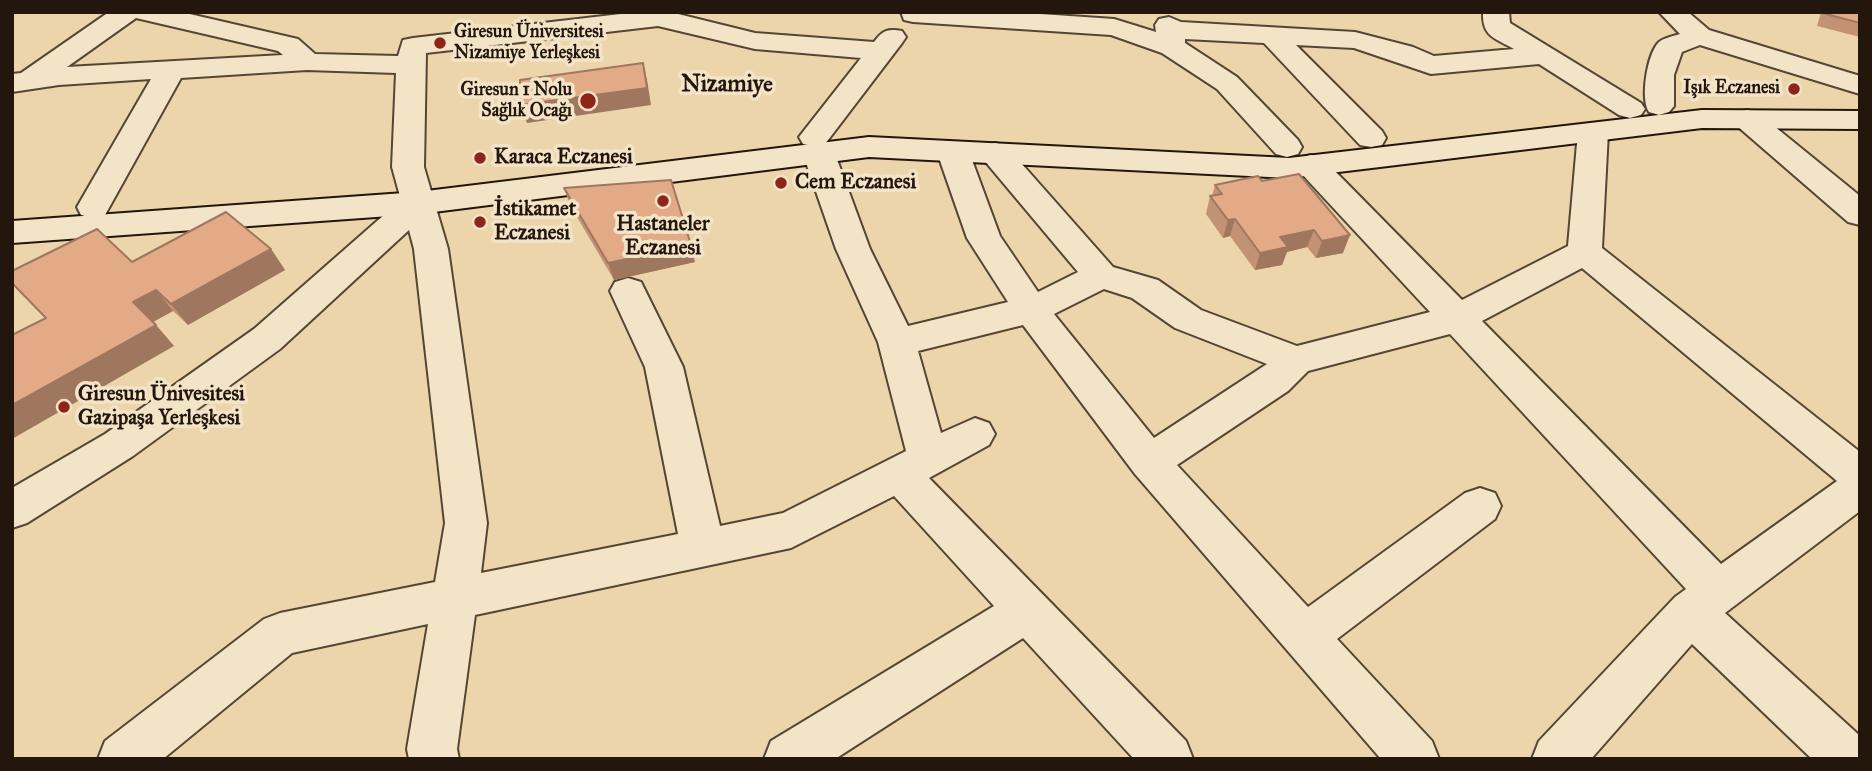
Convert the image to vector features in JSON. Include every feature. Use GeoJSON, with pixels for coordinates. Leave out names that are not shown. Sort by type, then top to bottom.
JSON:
{"type":"FeatureCollection","features":[{"type":"Feature","properties":{"kind":"street"},"geometry":{"type":"LineString","coordinates":[[17,85],[127,12]]}},
{"type":"Feature","properties":{"kind":"street"},"geometry":{"type":"LineString","coordinates":[[145,12],[288,45],[307,62]]}},
{"type":"Feature","properties":{"kind":"street"},"geometry":{"type":"LineString","coordinates":[[1496,12],[1496,27],[1644,107]]}},
{"type":"Feature","properties":{"kind":"street"},"geometry":{"type":"LineString","coordinates":[[1672,12],[1699,36],[1860,85]]}},
{"type":"Feature","properties":{"kind":"street"},"geometry":{"type":"LineString","coordinates":[[816,145],[880,51],[914,13],[1355,40],[1404,53],[1431,65],[1544,55]]}},
{"type":"Feature","properties":{"kind":"street"},"geometry":{"type":"LineString","coordinates":[[434,759],[432,749],[466,523],[431,250],[408,167],[413,46],[657,15],[755,41],[880,51]]}},
{"type":"Feature","properties":{"kind":"street"},"geometry":{"type":"LineString","coordinates":[[1170,30],[1227,83],[1456,319],[1705,602],[1848,759]]}},
{"type":"Feature","properties":{"kind":"street"},"geometry":{"type":"LineString","coordinates":[[1272,36],[1371,138]]}},
{"type":"Feature","properties":{"kind":"street"},"geometry":{"type":"LineString","coordinates":[[1644,107],[1670,47],[1699,36]]}},
{"type":"Feature","properties":{"kind":"street"},"geometry":{"type":"LineString","coordinates":[[17,85],[59,76],[170,72],[307,62],[411,65]]}},
{"type":"Feature","properties":{"kind":"street"},"geometry":{"type":"LineString","coordinates":[[93,207],[170,72]]}},
{"type":"Feature","properties":{"kind":"street"},"geometry":{"type":"LineString","coordinates":[[12,232],[415,192],[816,145],[1289,168],[1299,156],[1371,138],[1688,103],[1860,102]]}},
{"type":"Feature","properties":{"kind":"street"},"geometry":{"type":"LineString","coordinates":[[816,145],[864,129],[1299,156],[1593,132],[1702,119],[1860,120]]}},
{"type":"Feature","properties":{"kind":"street"},"geometry":{"type":"LineString","coordinates":[[1747,120],[1860,214]]}},
{"type":"Feature","properties":{"kind":"street"},"geometry":{"type":"LineString","coordinates":[[1585,252],[1593,132]]}},
{"type":"Feature","properties":{"kind":"street"},"geometry":{"type":"LineString","coordinates":[[816,145],[853,249],[897,342],[913,466],[1027,610],[1168,759]]}},
{"type":"Feature","properties":{"kind":"street"},"geometry":{"type":"LineString","coordinates":[[953,152],[984,238],[1031,310],[1149,462],[1414,759]]}},
{"type":"Feature","properties":{"kind":"street"},"geometry":{"type":"LineString","coordinates":[[995,153],[1101,276],[1145,289],[1188,319],[1296,360]]}},
{"type":"Feature","properties":{"kind":"street"},"geometry":{"type":"LineString","coordinates":[[12,214],[93,207],[415,192]]}},
{"type":"Feature","properties":{"kind":"street"},"geometry":{"type":"LineString","coordinates":[[12,510],[119,445],[267,339],[415,192]]}},
{"type":"Feature","properties":{"kind":"street"},"geometry":{"type":"LineString","coordinates":[[1149,462],[1274,381],[1296,360],[1456,319],[1585,252]]}},
{"type":"Feature","properties":{"kind":"street"},"geometry":{"type":"LineString","coordinates":[[1585,252],[1860,476]]}},
{"type":"Feature","properties":{"kind":"street"},"geometry":{"type":"LineString","coordinates":[[897,342],[1031,310],[1101,276]]}},
{"type":"Feature","properties":{"kind":"street"},"geometry":{"type":"LineString","coordinates":[[628,291],[664,367],[703,548]]}},
{"type":"Feature","properties":{"kind":"street"},"geometry":{"type":"LineString","coordinates":[[123,759],[279,634],[791,530],[975,434]]}},
{"type":"Feature","properties":{"kind":"street"},"geometry":{"type":"LineString","coordinates":[[1557,759],[1705,602],[1860,487]]}},
{"type":"Feature","properties":{"kind":"street"},"geometry":{"type":"LineString","coordinates":[[1306,635],[1480,506]]}},
{"type":"Feature","properties":{"kind":"street"},"geometry":{"type":"LineString","coordinates":[[789,759],[1027,610]]}},
{"type":"Feature","properties":{"kind":"building"},"geometry":{"type":"Polygon","coordinates":[[[1860,12],[1860,23],[1826,14],[1860,12]]]}},
{"type":"Feature","properties":{"kind":"building"},"geometry":{"type":"Polygon","coordinates":[[[643,63],[647,88],[520,105],[520,80],[643,63]]]}},
{"type":"Feature","properties":{"kind":"building"},"geometry":{"type":"Polygon","coordinates":[[[1299,174],[1350,235],[1322,241],[1314,230],[1280,237],[1288,247],[1260,253],[1235,219],[1228,220],[1210,196],[1222,194],[1215,185],[1258,176],[1262,181],[1299,174]]]}},
{"type":"Feature","properties":{"kind":"building"},"geometry":{"type":"Polygon","coordinates":[[[671,180],[691,245],[608,263],[564,188],[671,180]]]}},
{"type":"Feature","properties":{"kind":"building"},"geometry":{"type":"Polygon","coordinates":[[[226,212],[271,249],[171,304],[156,290],[133,302],[156,325],[12,405],[12,335],[46,318],[12,283],[12,271],[97,229],[132,262],[226,212]]]}},
{"type":"Feature","properties":{"kind":"place","name":"Giresun Üniversitesi Nizamiye Yerleşkesi"},"geometry":{"type":"Point","coordinates":[440,43]}},
{"type":"Feature","properties":{"kind":"place","name":"Işık Eczanesi"},"geometry":{"type":"Point","coordinates":[1794,89]}},
{"type":"Feature","properties":{"kind":"place","name":"Giresun 1 Nolu Sağlık Ocağı"},"geometry":{"type":"Point","coordinates":[588,101]}},
{"type":"Feature","properties":{"kind":"place","name":"Karaca Eczanesi"},"geometry":{"type":"Point","coordinates":[480,158]}},
{"type":"Feature","properties":{"kind":"place","name":"Cem Eczanesi"},"geometry":{"type":"Point","coordinates":[781,183]}},
{"type":"Feature","properties":{"kind":"place","name":"Hastaneler Eczanesi"},"geometry":{"type":"Point","coordinates":[663,201]}},
{"type":"Feature","properties":{"kind":"place","name":"İstikamet Eczanesi"},"geometry":{"type":"Point","coordinates":[480,222]}},
{"type":"Feature","properties":{"kind":"place","name":"Giresun Ünivesitesi Gazipaşa Yerleşkesi"},"geometry":{"type":"Point","coordinates":[64,407]}},
{"type":"Feature","properties":{"kind":"district","name":"Nizamiye"},"geometry":{"type":"Point","coordinates":[727,85]}}]}
